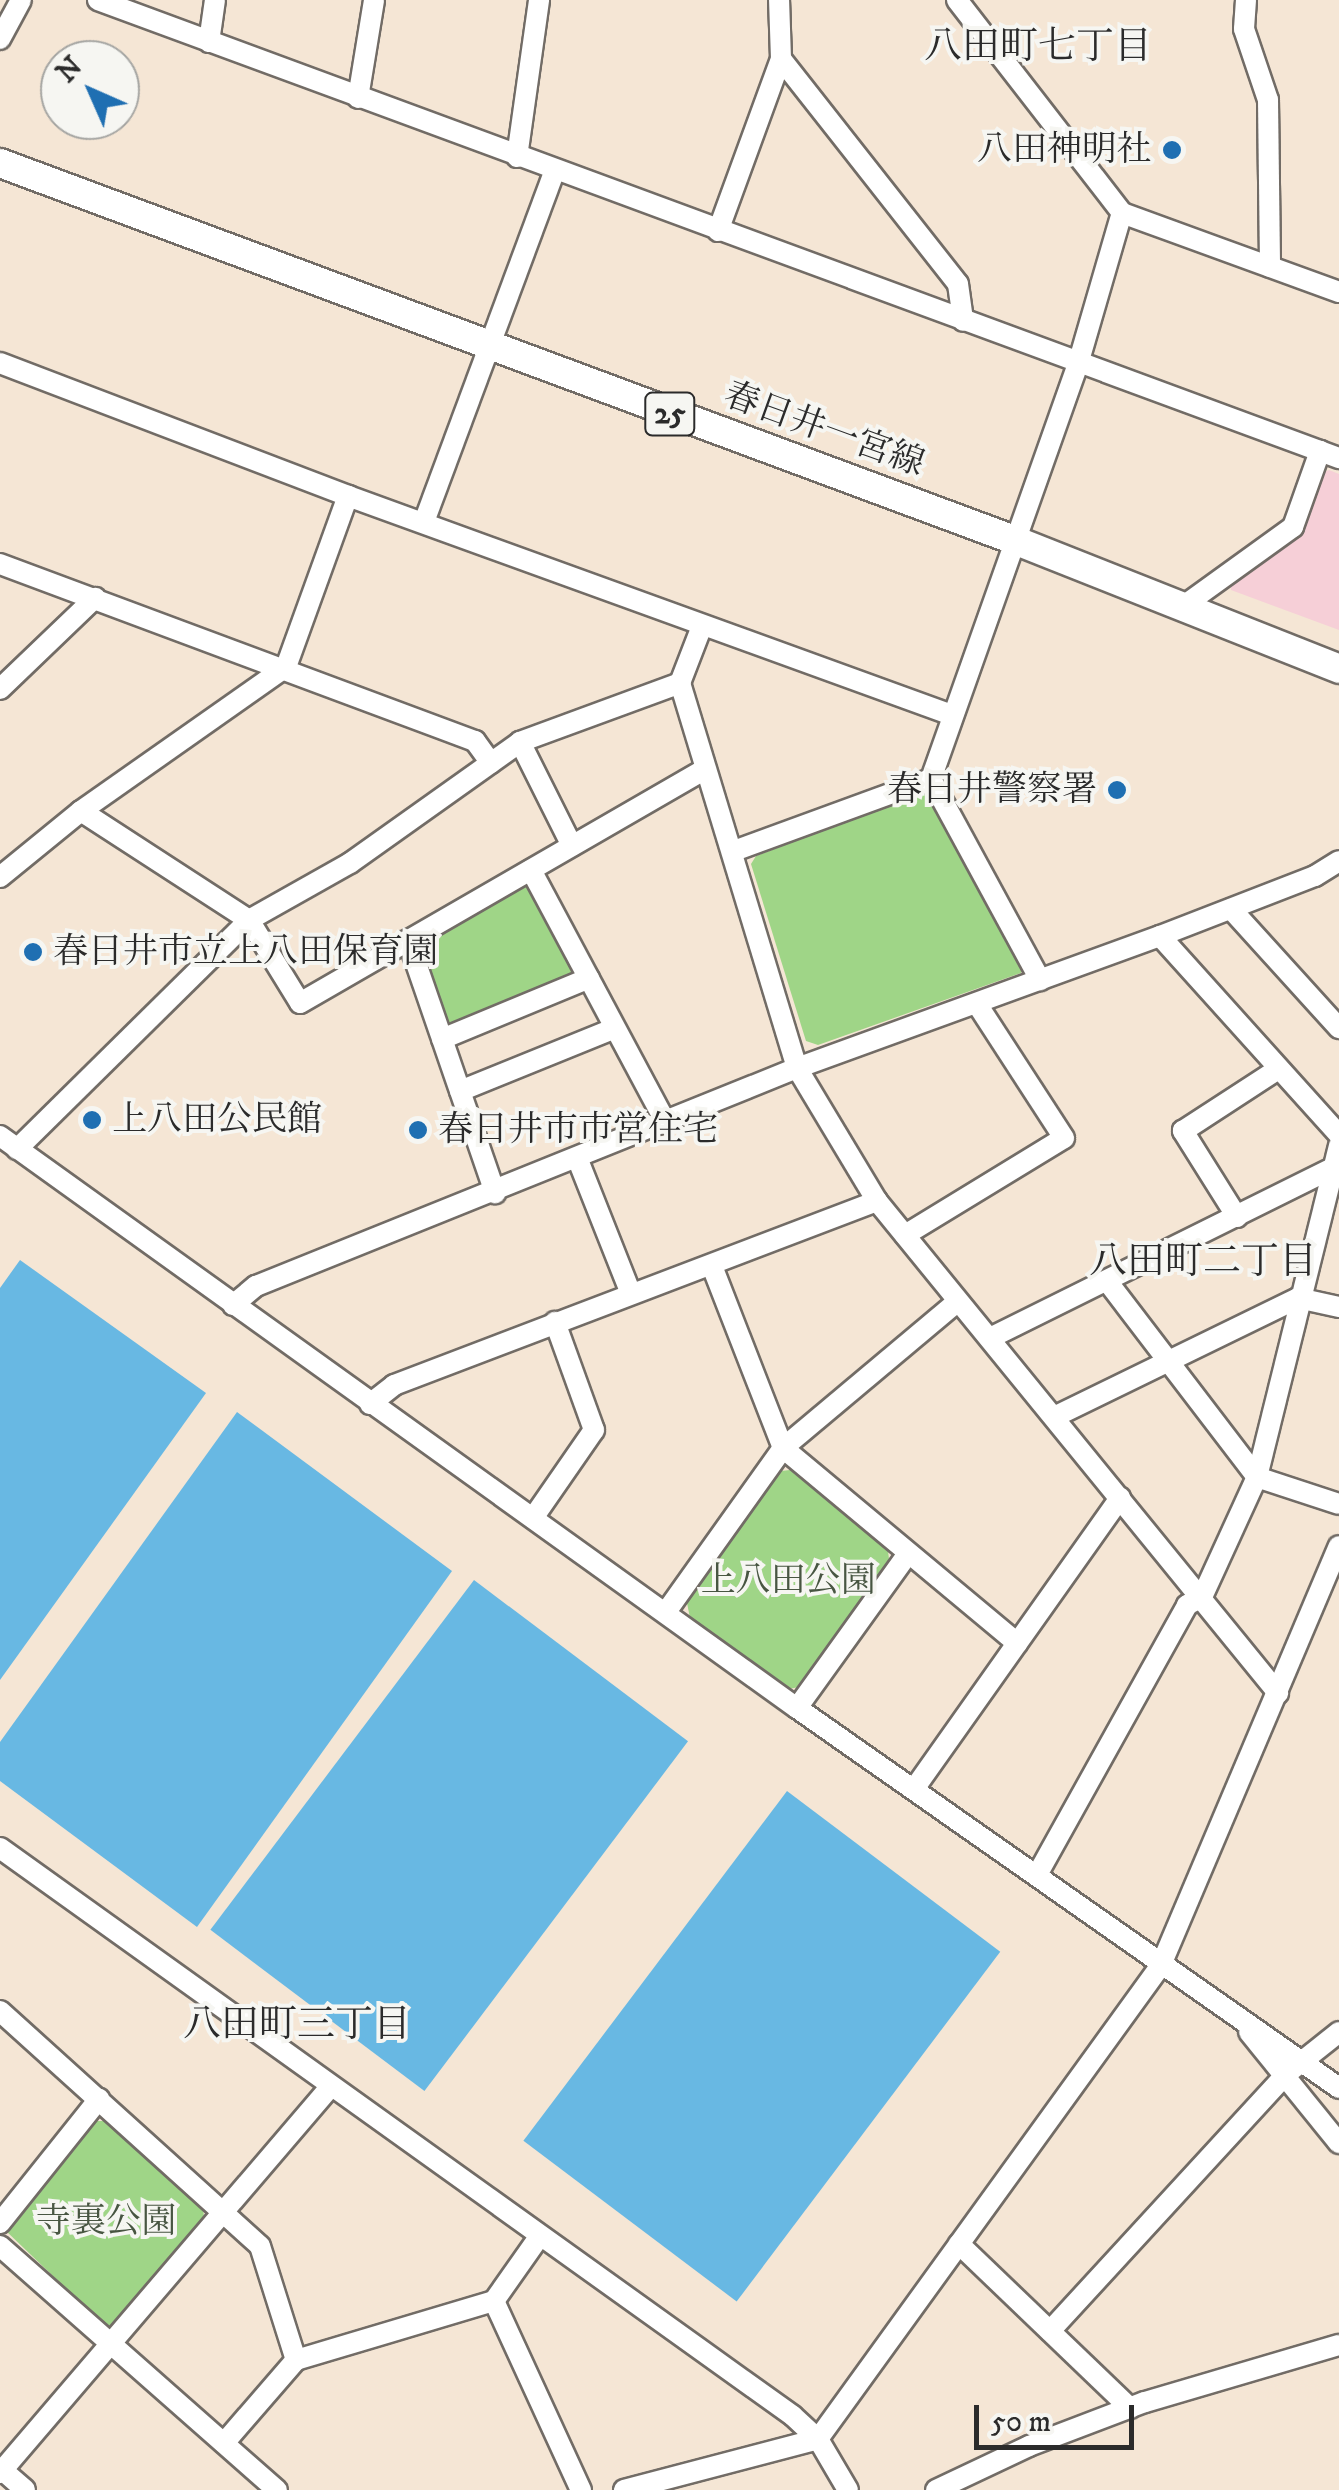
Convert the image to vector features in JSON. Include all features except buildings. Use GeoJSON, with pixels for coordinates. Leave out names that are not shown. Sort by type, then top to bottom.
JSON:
{"type":"FeatureCollection","features":[{"type":"Feature","properties":{"kind":"main road","name":"春日井一宮線"},"geometry":{"type":"LineString","coordinates":[[0,163],[1014,540],[1339,668]]}},
{"type":"Feature","properties":{"kind":"street"},"geometry":{"type":"LineString","coordinates":[[0,39],[21,0]]}},
{"type":"Feature","properties":{"kind":"street"},"geometry":{"type":"LineString","coordinates":[[98,0],[1330,455],[1294,527],[1182,607]]}},
{"type":"Feature","properties":{"kind":"street"},"geometry":{"type":"LineString","coordinates":[[209,42],[214,0]]}},
{"type":"Feature","properties":{"kind":"street"},"geometry":{"type":"LineString","coordinates":[[358,98],[374,0]]}},
{"type":"Feature","properties":{"kind":"street"},"geometry":{"type":"LineString","coordinates":[[517,156],[539,0]]}},
{"type":"Feature","properties":{"kind":"street"},"geometry":{"type":"LineString","coordinates":[[718,231],[780,59],[779,0]]}},
{"type":"Feature","properties":{"kind":"street"},"geometry":{"type":"LineString","coordinates":[[957,0],[1122,212],[1339,292]]}},
{"type":"Feature","properties":{"kind":"street"},"geometry":{"type":"LineString","coordinates":[[1246,0],[1244,30],[1268,100],[1270,267]]}},
{"type":"Feature","properties":{"kind":"street"},"geometry":{"type":"LineString","coordinates":[[780,59],[958,284],[963,322]]}},
{"type":"Feature","properties":{"kind":"street"},"geometry":{"type":"LineString","coordinates":[[424,522],[555,170]]}},
{"type":"Feature","properties":{"kind":"street"},"geometry":{"type":"LineString","coordinates":[[1040,980],[930,779],[1078,364],[1122,212]]}},
{"type":"Feature","properties":{"kind":"street"},"geometry":{"type":"LineString","coordinates":[[0,363],[348,496],[952,715]]}},
{"type":"Feature","properties":{"kind":"street"},"geometry":{"type":"LineString","coordinates":[[1,874],[81,811],[286,667],[348,496]]}},
{"type":"Feature","properties":{"kind":"street"},"geometry":{"type":"LineString","coordinates":[[0,564],[286,667],[476,741],[491,763]]}},
{"type":"Feature","properties":{"kind":"street"},"geometry":{"type":"LineString","coordinates":[[0,689],[94,598]]}},
{"type":"Feature","properties":{"kind":"street"},"geometry":{"type":"LineString","coordinates":[[702,626],[680,683],[797,1068],[877,1201],[1278,1692]]}},
{"type":"Feature","properties":{"kind":"street"},"geometry":{"type":"LineString","coordinates":[[680,683],[520,742],[350,863],[250,920],[9,1143],[797,1708],[1339,2088]]}},
{"type":"Feature","properties":{"kind":"street"},"geometry":{"type":"LineString","coordinates":[[520,742],[572,846]]}},
{"type":"Feature","properties":{"kind":"street"},"geometry":{"type":"LineString","coordinates":[[81,811],[250,920],[300,1003],[706,769]]}},
{"type":"Feature","properties":{"kind":"street"},"geometry":{"type":"LineString","coordinates":[[734,851],[930,779]]}},
{"type":"Feature","properties":{"kind":"street"},"geometry":{"type":"LineString","coordinates":[[234,1305],[256,1286],[578,1160],[797,1068],[1231,909],[1315,876],[1339,861]]}},
{"type":"Feature","properties":{"kind":"street"},"geometry":{"type":"LineString","coordinates":[[531,870],[666,1123]]}},
{"type":"Feature","properties":{"kind":"street"},"geometry":{"type":"LineString","coordinates":[[1231,909],[1339,1028]]}},
{"type":"Feature","properties":{"kind":"street"},"geometry":{"type":"LineString","coordinates":[[1160,936],[1339,1135]]}},
{"type":"Feature","properties":{"kind":"street"},"geometry":{"type":"LineString","coordinates":[[408,940],[495,1193]]}},
{"type":"Feature","properties":{"kind":"street"},"geometry":{"type":"LineString","coordinates":[[442,1039],[589,978]]}},
{"type":"Feature","properties":{"kind":"street"},"geometry":{"type":"LineString","coordinates":[[906,1235],[1064,1138],[977,1004]]}},
{"type":"Feature","properties":{"kind":"street"},"geometry":{"type":"LineString","coordinates":[[460,1091],[615,1028]]}},
{"type":"Feature","properties":{"kind":"street"},"geometry":{"type":"LineString","coordinates":[[1237,1217],[1182,1131],[1278,1069]]}},
{"type":"Feature","properties":{"kind":"street"},"geometry":{"type":"LineString","coordinates":[[1036,1875],[1186,1606],[1202,1598],[1257,1477],[1329,1170],[1339,1144]]}},
{"type":"Feature","properties":{"kind":"street"},"geometry":{"type":"LineString","coordinates":[[578,1160],[631,1294]]}},
{"type":"Feature","properties":{"kind":"street"},"geometry":{"type":"LineString","coordinates":[[990,1338],[1329,1170]]}},
{"type":"Feature","properties":{"kind":"street"},"geometry":{"type":"LineString","coordinates":[[370,1404],[394,1385],[877,1201]]}},
{"type":"Feature","properties":{"kind":"street"},"geometry":{"type":"LineString","coordinates":[[712,1266],[783,1448],[1017,1643]]}},
{"type":"Feature","properties":{"kind":"street"},"geometry":{"type":"LineString","coordinates":[[1108,1280],[1257,1477],[1339,1504]]}},
{"type":"Feature","properties":{"kind":"street"},"geometry":{"type":"LineString","coordinates":[[1054,1417],[1298,1298],[1339,1307]]}},
{"type":"Feature","properties":{"kind":"street"},"geometry":{"type":"LineString","coordinates":[[666,1612],[783,1448],[957,1302]]}},
{"type":"Feature","properties":{"kind":"street"},"geometry":{"type":"LineString","coordinates":[[533,1518],[594,1430],[555,1322]]}},
{"type":"Feature","properties":{"kind":"street"},"geometry":{"type":"LineString","coordinates":[[914,1789],[1120,1498]]}},
{"type":"Feature","properties":{"kind":"street"},"geometry":{"type":"LineString","coordinates":[[624,2490],[818,2438],[1161,1964],[1339,1546]]}},
{"type":"Feature","properties":{"kind":"street"},"geometry":{"type":"LineString","coordinates":[[797,1708],[907,1555]]}},
{"type":"Feature","properties":{"kind":"street"},"geometry":{"type":"LineString","coordinates":[[0,1848],[818,2438],[848,2490]]}},
{"type":"Feature","properties":{"kind":"street"},"geometry":{"type":"LineString","coordinates":[[0,2011],[260,2246],[296,2360]]}},
{"type":"Feature","properties":{"kind":"street"},"geometry":{"type":"LineString","coordinates":[[1234,2012],[1339,2143]]}},
{"type":"Feature","properties":{"kind":"street"},"geometry":{"type":"LineString","coordinates":[[1050,2331],[1286,2075],[1339,2032]]}},
{"type":"Feature","properties":{"kind":"street"},"geometry":{"type":"LineString","coordinates":[[25,2490],[2,2471],[332,2086]]}},
{"type":"Feature","properties":{"kind":"street"},"geometry":{"type":"LineString","coordinates":[[0,2222],[100,2099]]}},
{"type":"Feature","properties":{"kind":"street"},"geometry":{"type":"LineString","coordinates":[[224,2443],[296,2360],[494,2301],[539,2237]]}},
{"type":"Feature","properties":{"kind":"street"},"geometry":{"type":"LineString","coordinates":[[959,2244],[1130,2408]]}},
{"type":"Feature","properties":{"kind":"street"},"geometry":{"type":"LineString","coordinates":[[0,2246],[276,2490]]}},
{"type":"Feature","properties":{"kind":"street"},"geometry":{"type":"LineString","coordinates":[[494,2301],[581,2490]]}},
{"type":"Feature","properties":{"kind":"street"},"geometry":{"type":"LineString","coordinates":[[936,2490],[1028,2446],[1130,2408],[1339,2345]]}},
{"type":"Feature","properties":{"kind":"shaded area"},"geometry":{"type":"Polygon","coordinates":[[[1329,470],[1339,474],[1339,630],[1231,590],[1230,579],[1299,530],[1320,474],[1329,470]]]}},
{"type":"Feature","properties":{"kind":"green space"},"geometry":{"type":"Polygon","coordinates":[[[923,792],[931,796],[1024,964],[1021,973],[818,1045],[806,1041],[751,864],[756,856],[923,792]]]}},
{"type":"Feature","properties":{"kind":"green space"},"geometry":{"type":"Polygon","coordinates":[[[526,884],[535,888],[576,972],[572,980],[449,1027],[443,1022],[420,953],[424,944],[526,884]]]}},
{"type":"Feature","properties":{"kind":"green space","name":"上八田公園"},"geometry":{"type":"Polygon","coordinates":[[[790,1470],[888,1551],[889,1559],[799,1687],[789,1689],[690,1618],[687,1603],[781,1471],[790,1470]]]}},
{"type":"Feature","properties":{"kind":"green space","name":"寺裏公園"},"geometry":{"type":"Polygon","coordinates":[[[95,2121],[105,2121],[203,2208],[204,2217],[114,2326],[104,2325],[5,2230],[95,2121]]]}},
{"type":"Feature","properties":{"kind":"water"},"geometry":{"type":"Polygon","coordinates":[[[20,1260],[206,1393],[0,1680],[0,1288],[20,1260]]]}},
{"type":"Feature","properties":{"kind":"water"},"geometry":{"type":"Polygon","coordinates":[[[237,1412],[452,1571],[197,1927],[0,1781],[0,1742],[237,1412]]]}},
{"type":"Feature","properties":{"kind":"water"},"geometry":{"type":"Polygon","coordinates":[[[474,1580],[688,1741],[424,2091],[210,1930],[474,1580]]]}},
{"type":"Feature","properties":{"kind":"water"},"geometry":{"type":"Polygon","coordinates":[[[787,1791],[1000,1952],[737,2301],[523,2141],[787,1791]]]}},
{"type":"Feature","properties":{"kind":"place","name":"八田神明社"},"geometry":{"type":"Point","coordinates":[1172,150]}},
{"type":"Feature","properties":{"kind":"place","name":"春日井警察署"},"geometry":{"type":"Point","coordinates":[1117,790]}},
{"type":"Feature","properties":{"kind":"place","name":"春日井市立上八田保育園"},"geometry":{"type":"Point","coordinates":[33,952]}},
{"type":"Feature","properties":{"kind":"place","name":"上八田公民館"},"geometry":{"type":"Point","coordinates":[92,1120]}},
{"type":"Feature","properties":{"kind":"place","name":"春日井市市営住宅"},"geometry":{"type":"Point","coordinates":[418,1130]}},
{"type":"Feature","properties":{"kind":"district","name":"八田町七丁目"},"geometry":{"type":"Point","coordinates":[1038,48]}},
{"type":"Feature","properties":{"kind":"district","name":"八田町二丁目"},"geometry":{"type":"Point","coordinates":[1203,1263]}},
{"type":"Feature","properties":{"kind":"district","name":"八田町三丁目"},"geometry":{"type":"Point","coordinates":[297,2026]}}]}
